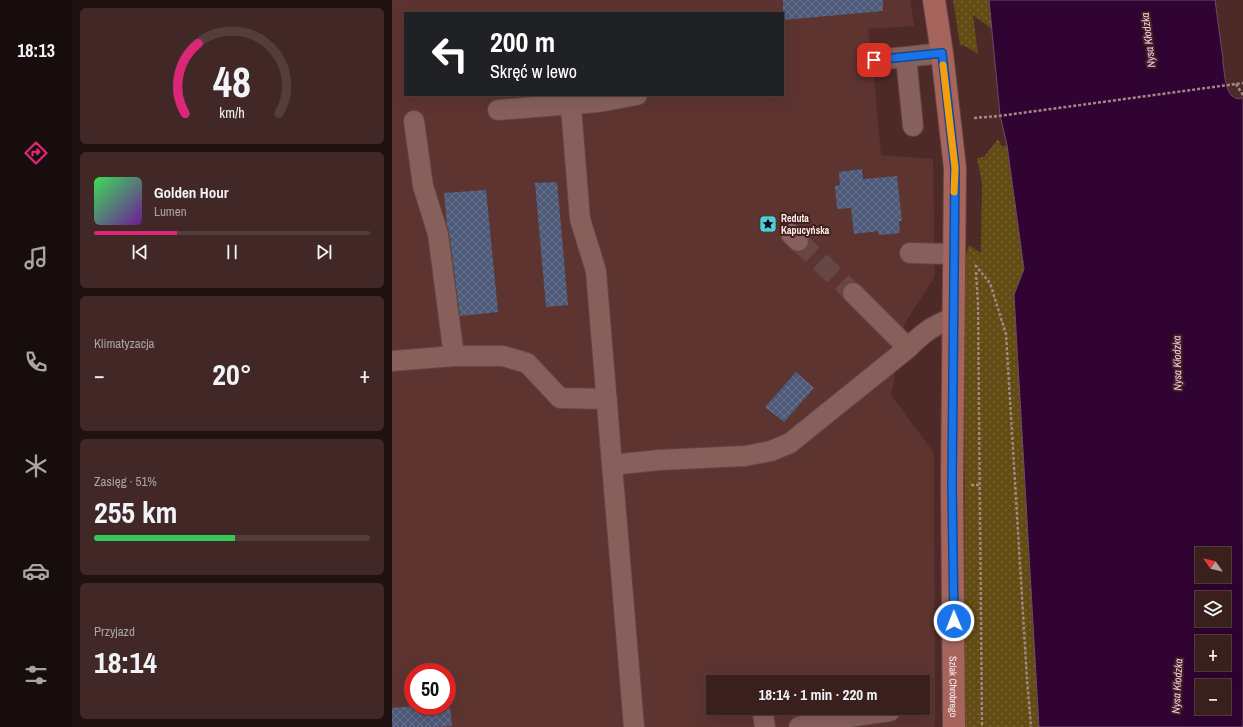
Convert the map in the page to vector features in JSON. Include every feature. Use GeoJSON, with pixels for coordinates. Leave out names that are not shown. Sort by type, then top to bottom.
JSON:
{"type":"FeatureCollection","features":[{"type":"Feature","properties":{"kind":"main road","name":"Szlak Chrobrego"},"geometry":{"type":"LineString","coordinates":[[934,0],[942,53],[955,168],[952,485],[954,727]]}},
{"type":"Feature","properties":{"kind":"lane"},"geometry":{"type":"LineString","coordinates":[[874,60],[942,53]]}},
{"type":"Feature","properties":{"kind":"lane"},"geometry":{"type":"LineString","coordinates":[[906,57],[913,126]]}},
{"type":"Feature","properties":{"kind":"lane"},"geometry":{"type":"LineString","coordinates":[[498,110],[570,100],[599,102],[632,96]]}},
{"type":"Feature","properties":{"kind":"lane"},"geometry":{"type":"LineString","coordinates":[[570,100],[580,219],[596,272],[634,727]]}},
{"type":"Feature","properties":{"kind":"lane"},"geometry":{"type":"LineString","coordinates":[[414,121],[423,186],[438,234],[454,356]]}},
{"type":"Feature","properties":{"kind":"lane"},"geometry":{"type":"LineString","coordinates":[[910,253],[954,254]]}},
{"type":"Feature","properties":{"kind":"lane"},"geometry":{"type":"LineString","coordinates":[[853,293],[908,348]]}},
{"type":"Feature","properties":{"kind":"lane"},"geometry":{"type":"LineString","coordinates":[[612,465],[659,460],[745,456],[771,452],[790,443],[908,348],[923,333],[936,325],[953,318]]}},
{"type":"Feature","properties":{"kind":"lane"},"geometry":{"type":"LineString","coordinates":[[392,361],[454,356],[503,356],[527,363],[560,398],[607,399]]}},
{"type":"Feature","properties":{"kind":"lane"},"geometry":{"type":"LineString","coordinates":[[763,715],[765,727]]}},
{"type":"Feature","properties":{"kind":"lane"},"geometry":{"type":"LineString","coordinates":[[799,727],[827,719],[858,715]]}},
{"type":"Feature","properties":{"kind":"path"},"geometry":{"type":"LineString","coordinates":[[974,118],[999,116],[1243,83]]}},
{"type":"Feature","properties":{"kind":"path"},"geometry":{"type":"LineString","coordinates":[[1236,84],[1243,95]]}},
{"type":"Feature","properties":{"kind":"path"},"geometry":{"type":"LineString","coordinates":[[976,258],[975,265],[978,302],[982,727]]}},
{"type":"Feature","properties":{"kind":"path"},"geometry":{"type":"LineString","coordinates":[[975,265],[990,282],[1006,334],[1031,727]]}},
{"type":"Feature","properties":{"kind":"path"},"geometry":{"type":"LineString","coordinates":[[974,485],[980,485]]}},
{"type":"Feature","properties":{"kind":"shaded area"},"geometry":{"type":"Polygon","coordinates":[[[392,0],[910,0],[914,26],[868,29],[881,155],[933,159],[935,276],[905,323],[891,395],[934,453],[935,727],[392,727],[392,0]]]}},
{"type":"Feature","properties":{"kind":"shaded area"},"geometry":{"type":"Polygon","coordinates":[[[953,0],[989,0],[992,29],[973,15],[978,54],[965,46],[960,45],[953,0]]]}},
{"type":"Feature","properties":{"kind":"shaded area"},"geometry":{"type":"Polygon","coordinates":[[[998,139],[1002,147],[1007,145],[1024,269],[1014,295],[1039,727],[965,727],[964,262],[969,245],[981,253],[982,182],[977,158],[984,157],[998,139]]]}},
{"type":"Feature","properties":{"kind":"water","name":"Nysa Kłodzka"},"geometry":{"type":"Polygon","coordinates":[[[989,0],[1215,0],[1227,87],[1233,96],[1243,98],[1243,727],[1039,727],[1014,295],[1024,269],[1007,145],[1000,115],[989,0]]]}},
{"type":"Feature","properties":{"kind":"building"},"geometry":{"type":"Polygon","coordinates":[[[783,0],[883,0],[883,11],[784,20],[783,0]]]}},
{"type":"Feature","properties":{"kind":"building"},"geometry":{"type":"Polygon","coordinates":[[[862,169],[863,179],[897,176],[902,221],[899,221],[900,233],[879,235],[878,231],[854,234],[851,208],[837,209],[835,186],[840,185],[839,172],[862,169]]]}},
{"type":"Feature","properties":{"kind":"building"},"geometry":{"type":"Polygon","coordinates":[[[557,182],[568,305],[546,307],[535,183],[557,182]]]}},
{"type":"Feature","properties":{"kind":"building"},"geometry":{"type":"Polygon","coordinates":[[[486,190],[498,312],[460,316],[444,193],[486,190]]]}},
{"type":"Feature","properties":{"kind":"building"},"geometry":{"type":"Polygon","coordinates":[[[796,372],[814,388],[784,422],[765,407],[796,372]]]}},
{"type":"Feature","properties":{"kind":"building"},"geometry":{"type":"Polygon","coordinates":[[[404,707],[404,715],[451,715],[452,726],[392,727],[392,708],[404,707]]]}},
{"type":"Feature","properties":{"kind":"tunnel"},"geometry":{"type":"LineString","coordinates":[[798,241],[853,293]]}},
{"type":"Feature","properties":{"kind":"slow traffic"},"geometry":{"type":"LineString","coordinates":[[943,65],[955,168],[954,192]]}},
{"type":"Feature","properties":{"kind":"place","name":"Reduta Kapucyńska"},"geometry":{"type":"Point","coordinates":[768,224]}},
{"type":"Feature","properties":{"kind":"route"},"geometry":{"type":"LineString","coordinates":[[874,60],[942,53],[955,168],[952,485],[954,621]]}}]}
